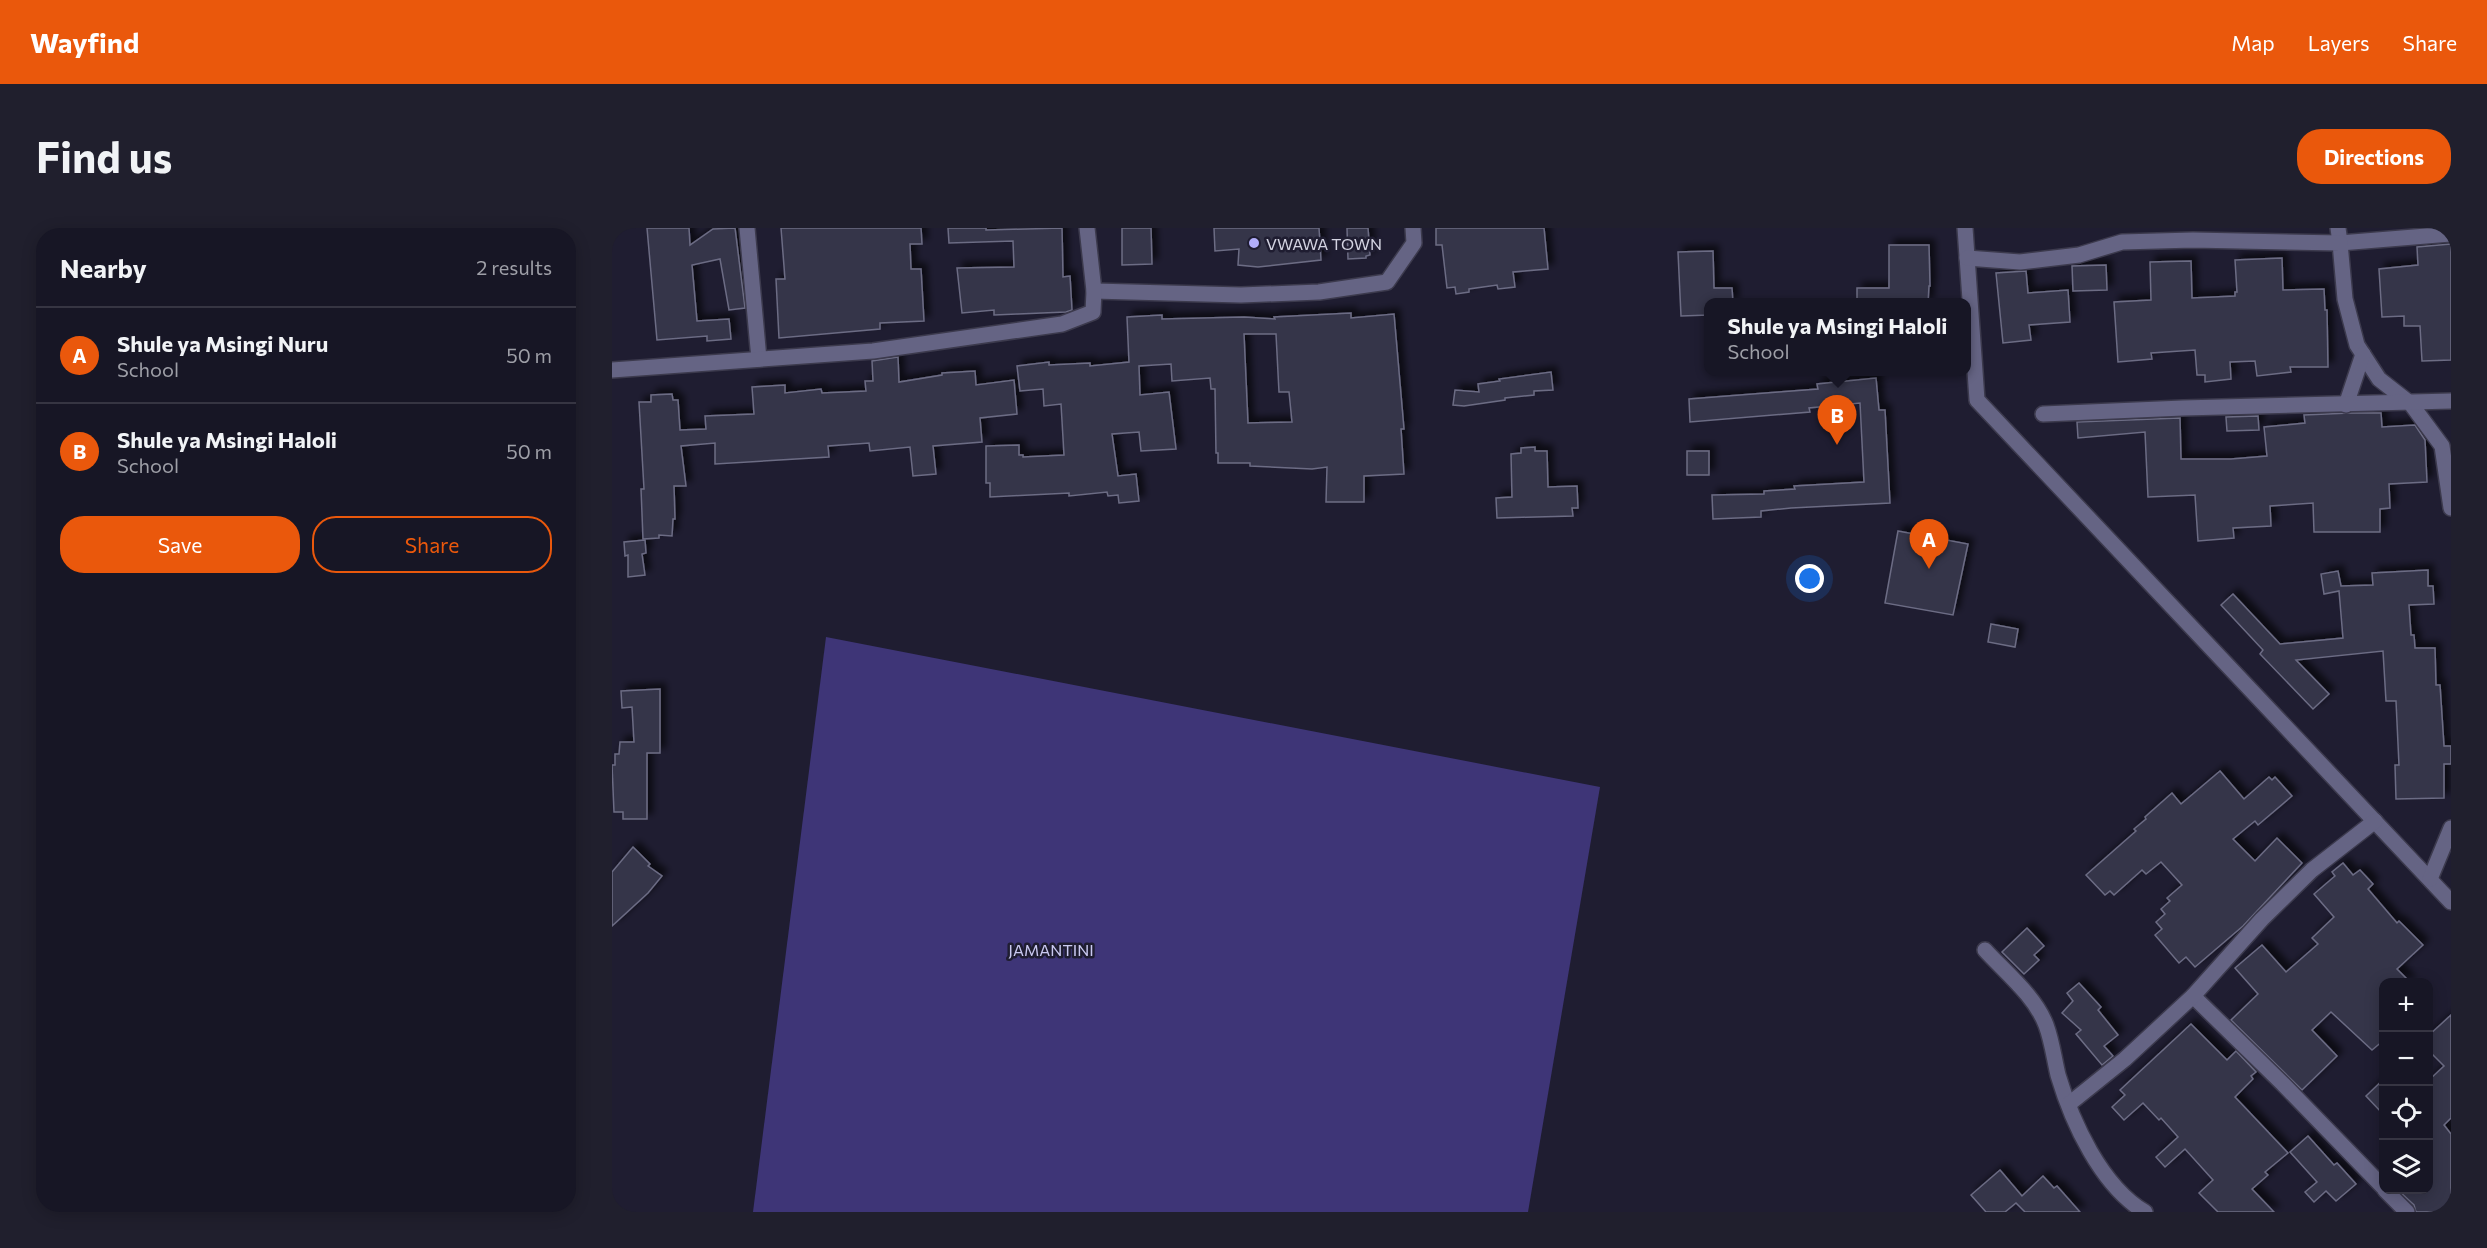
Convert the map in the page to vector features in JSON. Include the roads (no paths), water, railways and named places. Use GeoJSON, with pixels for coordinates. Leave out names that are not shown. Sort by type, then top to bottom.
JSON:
{"type":"FeatureCollection","features":[{"type":"Feature","properties":{"kind":"street"},"geometry":{"type":"LineString","coordinates":[[747,228],[759,359]]}},
{"type":"Feature","properties":{"kind":"street"},"geometry":{"type":"LineString","coordinates":[[612,370],[873,351],[1062,324],[1093,312],[1094,291],[1087,228]]}},
{"type":"Feature","properties":{"kind":"street"},"geometry":{"type":"LineString","coordinates":[[1094,291],[1241,295],[1319,292],[1388,282],[1414,243],[1413,228]]}},
{"type":"Feature","properties":{"kind":"street"},"geometry":{"type":"LineString","coordinates":[[1965,228],[1970,298]]}},
{"type":"Feature","properties":{"kind":"street"},"geometry":{"type":"LineString","coordinates":[[1967,258],[2019,262],[2079,255],[2122,242],[2451,234]]}},
{"type":"Feature","properties":{"kind":"street"},"geometry":{"type":"LineString","coordinates":[[2339,236],[2345,299],[2357,345],[2379,379],[2412,404],[2442,446],[2451,508]]}},
{"type":"Feature","properties":{"kind":"street"},"geometry":{"type":"LineString","coordinates":[[1971,315],[1977,400],[2451,902]]}},
{"type":"Feature","properties":{"kind":"street"},"geometry":{"type":"LineString","coordinates":[[2346,405],[2363,354]]}},
{"type":"Feature","properties":{"kind":"street"},"geometry":{"type":"LineString","coordinates":[[2043,414],[2451,401]]}},
{"type":"Feature","properties":{"kind":"street"},"geometry":{"type":"LineString","coordinates":[[2069,1104],[2126,1059],[2193,996],[2262,919],[2312,870],[2375,821]]}},
{"type":"Feature","properties":{"kind":"street"},"geometry":{"type":"LineString","coordinates":[[2430,879],[2451,830]]}},
{"type":"Feature","properties":{"kind":"street"},"geometry":{"type":"LineString","coordinates":[[1985,950],[2030,1000],[2046,1024],[2059,1077],[2087,1149],[2130,1203],[2145,1212]]}},
{"type":"Feature","properties":{"kind":"street"},"geometry":{"type":"LineString","coordinates":[[2193,996],[2379,1184]]}},
{"type":"Feature","properties":{"kind":"street"},"geometry":{"type":"LineString","coordinates":[[2389,1194],[2407,1212]]}},
{"type":"Feature","properties":{"kind":"place","name":"VWAWA TOWN"},"geometry":{"type":"Point","coordinates":[1254,243]}},
{"type":"Feature","properties":{"kind":"place","name":"Shule ya Msingi Haloli"},"geometry":{"type":"Point","coordinates":[1837,445]}},
{"type":"Feature","properties":{"kind":"place","name":"Shule ya Msingi Nuru"},"geometry":{"type":"Point","coordinates":[1929,569]}},
{"type":"Feature","properties":{"kind":"park label","name":"JAMANTINI"},"geometry":{"type":"Point","coordinates":[1051,949]}}]}
